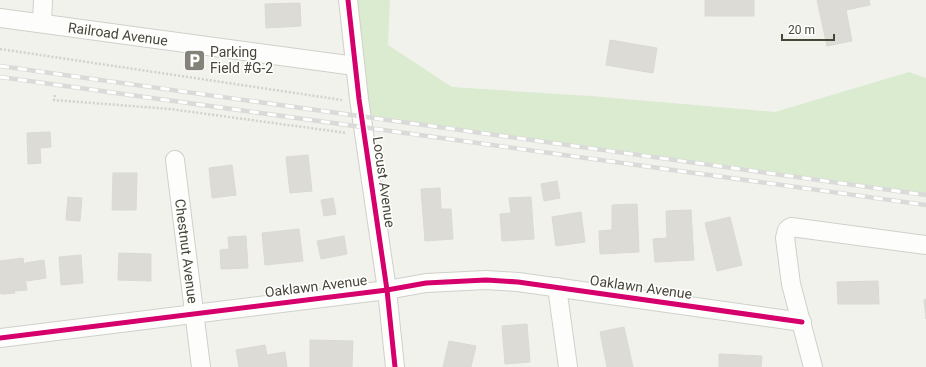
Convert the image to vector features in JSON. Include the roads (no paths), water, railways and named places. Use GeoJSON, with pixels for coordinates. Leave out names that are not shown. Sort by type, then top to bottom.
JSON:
{"type":"FeatureCollection","features":[{"type":"Feature","properties":{"kind":"street"},"geometry":{"type":"LineString","coordinates":[[42,23],[43,0]]}},
{"type":"Feature","properties":{"kind":"street","name":"Locust Avenue"},"geometry":{"type":"LineString","coordinates":[[348,0],[355,66],[387,290],[395,367]]}},
{"type":"Feature","properties":{"kind":"street","name":"Railroad Avenue"},"geometry":{"type":"LineString","coordinates":[[2,17],[355,66]]}},
{"type":"Feature","properties":{"kind":"street","name":"Chestnut Avenue"},"geometry":{"type":"LineString","coordinates":[[175,160],[201,367]]}},
{"type":"Feature","properties":{"kind":"street"},"geometry":{"type":"LineString","coordinates":[[813,367],[791,284],[785,238],[787,230],[791,226],[926,245]]}},
{"type":"Feature","properties":{"kind":"street","name":"Oaklawn Avenue"},"geometry":{"type":"LineString","coordinates":[[0,338],[387,290],[426,283],[486,280],[557,287],[802,322]]}},
{"type":"Feature","properties":{"kind":"street"},"geometry":{"type":"LineString","coordinates":[[557,287],[568,367]]}},
{"type":"Feature","properties":{"kind":"railway"},"geometry":{"type":"LineString","coordinates":[[0,66],[926,195]]}},
{"type":"Feature","properties":{"kind":"railway"},"geometry":{"type":"LineString","coordinates":[[0,77],[926,205]]}},
{"type":"Feature","properties":{"kind":"place","name":"Parking Field #G-2"},"geometry":{"type":"Point","coordinates":[194,60]}}]}
